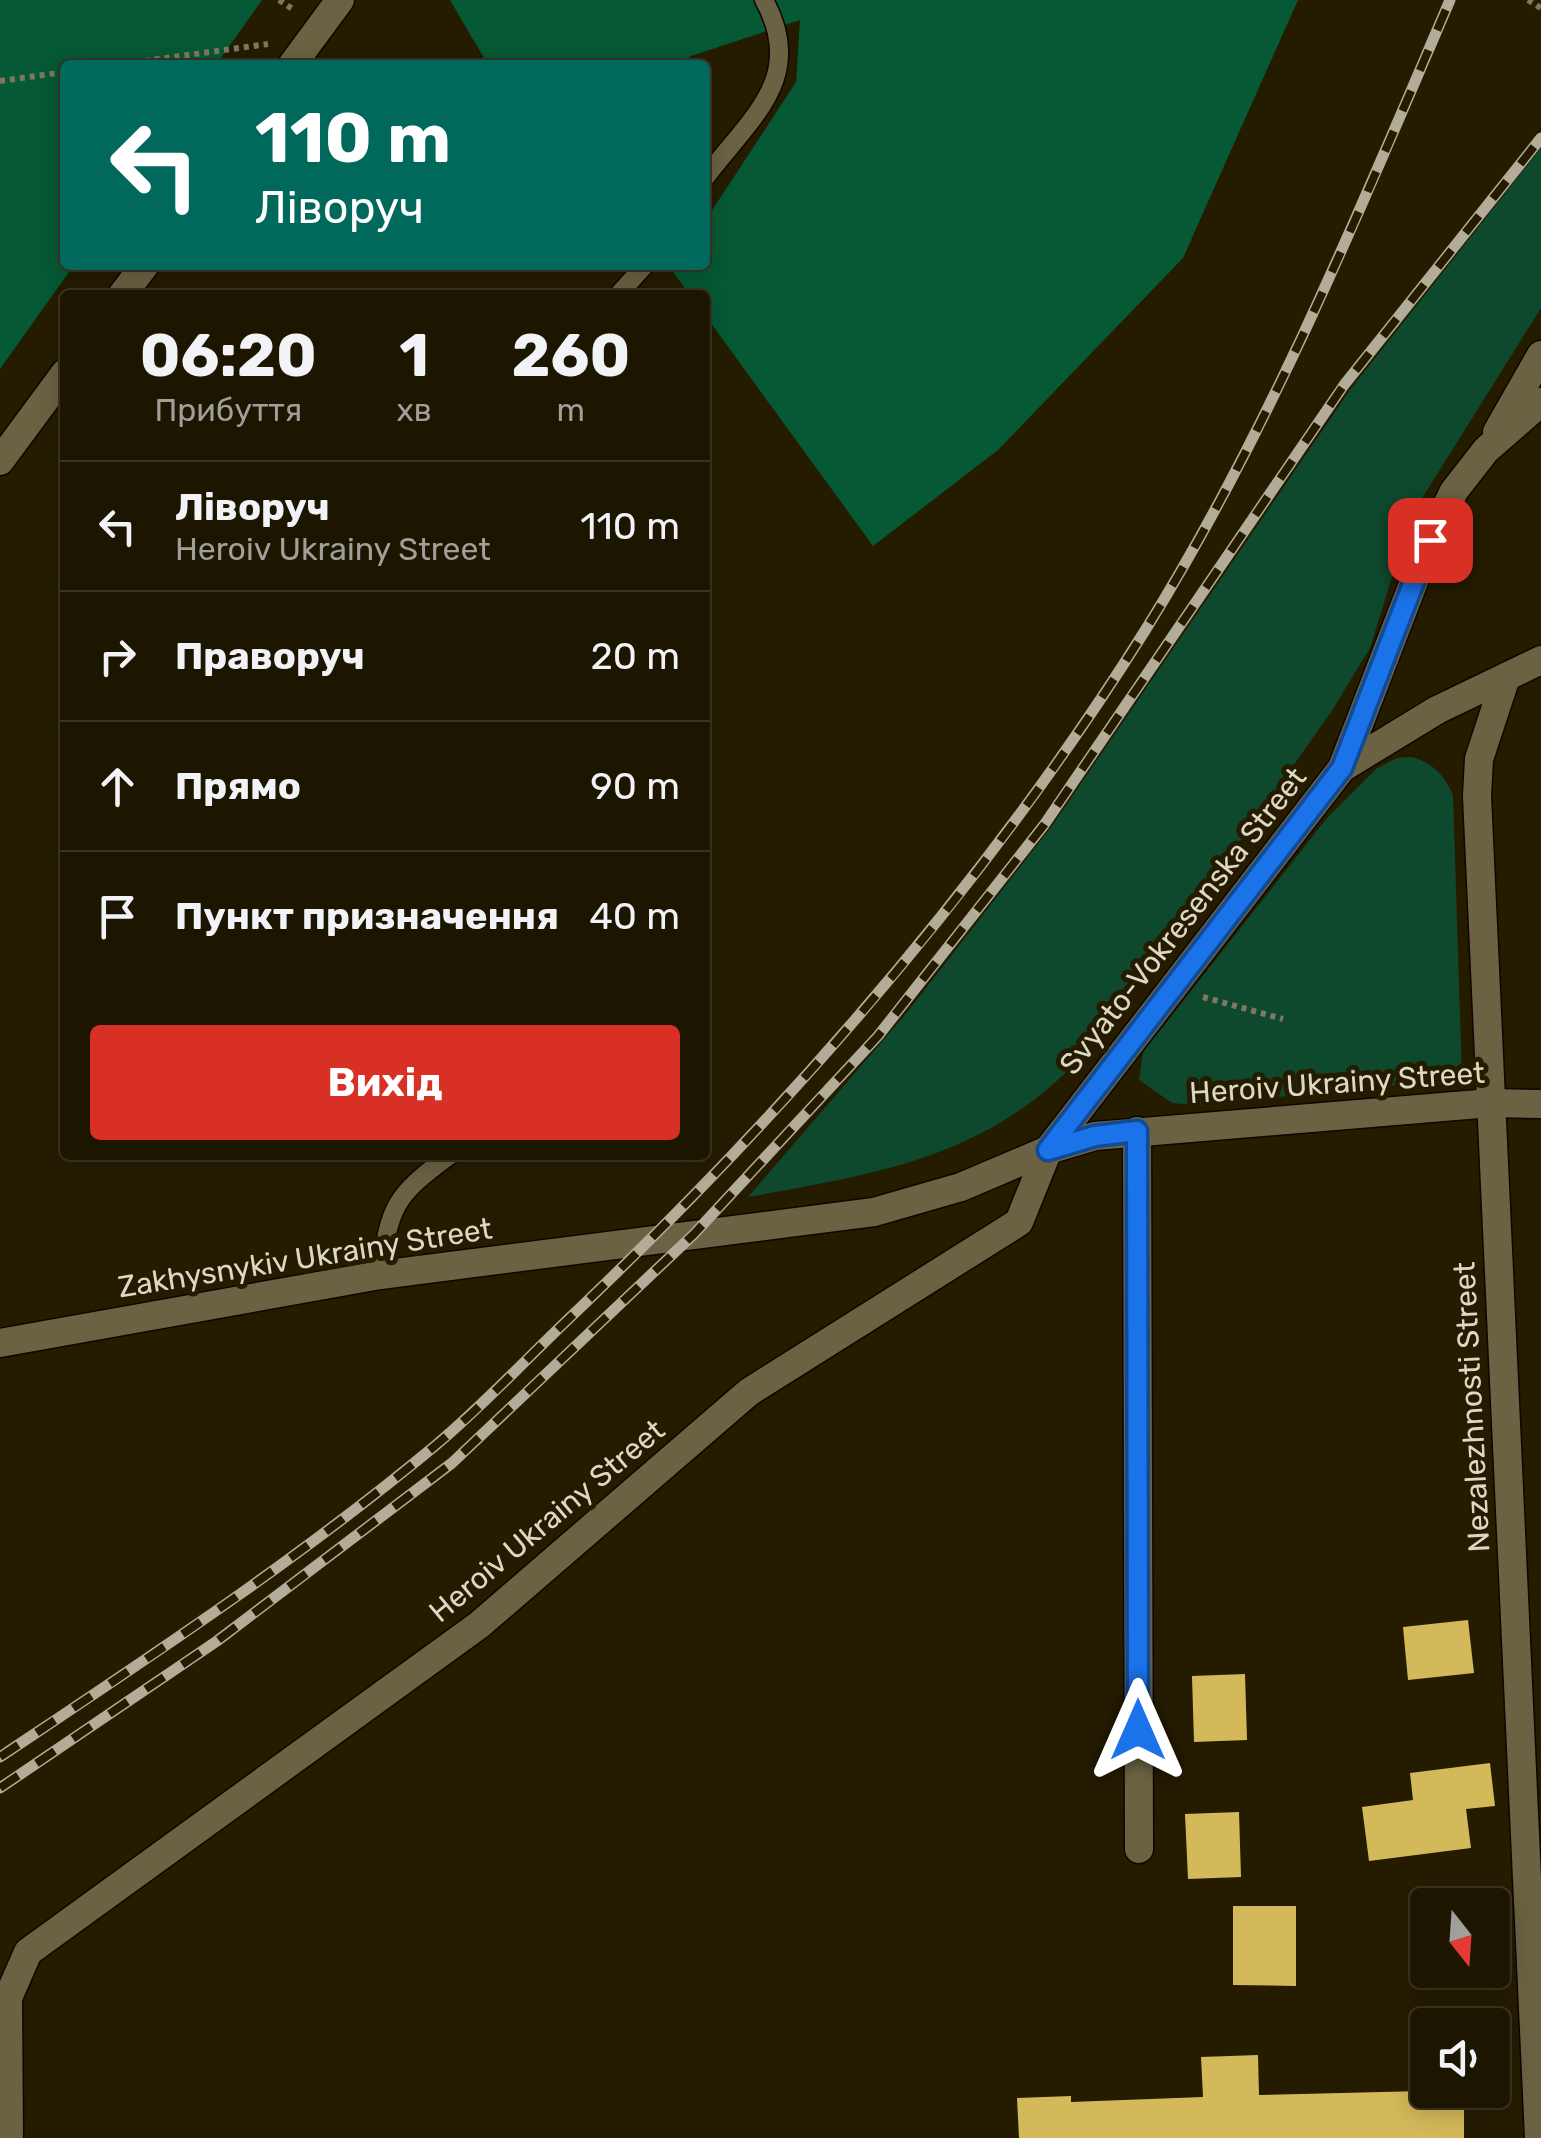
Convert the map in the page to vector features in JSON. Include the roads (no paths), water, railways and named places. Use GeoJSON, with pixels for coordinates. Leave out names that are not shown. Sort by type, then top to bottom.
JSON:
{"type":"FeatureCollection","features":[{"type":"Feature","properties":{"kind":"street"},"geometry":{"type":"LineString","coordinates":[[296,60],[340,0]]}},
{"type":"Feature","properties":{"kind":"street"},"geometry":{"type":"LineString","coordinates":[[1342,768],[1430,540],[1454,491],[1486,450],[1541,355]]}},
{"type":"Feature","properties":{"kind":"street"},"geometry":{"type":"LineString","coordinates":[[0,461],[60,380]]}},
{"type":"Feature","properties":{"kind":"street"},"geometry":{"type":"LineString","coordinates":[[1486,450],[1541,402]]}},
{"type":"Feature","properties":{"kind":"street","name":"Svyato-Vokresenska Street"},"geometry":{"type":"LineString","coordinates":[[1048,1150],[1342,768],[1437,710],[1541,660]]}},
{"type":"Feature","properties":{"kind":"street","name":"Nezalezhnosti Street"},"geometry":{"type":"LineString","coordinates":[[1506,677],[1479,759],[1477,796],[1540,2138]]}},
{"type":"Feature","properties":{"kind":"street","name":"Heroiv Ukrainy Street"},"geometry":{"type":"LineString","coordinates":[[9,2138],[8,1998],[28,1952],[479,1624],[749,1392],[1018,1222],[1048,1150],[1095,1136],[1137,1131],[1491,1103],[1541,1104]]}},
{"type":"Feature","properties":{"kind":"street"},"geometry":{"type":"LineString","coordinates":[[1137,1131],[1139,1850]]}},
{"type":"Feature","properties":{"kind":"street","name":"Zakhysnykiv Ukrainy Street"},"geometry":{"type":"LineString","coordinates":[[0,1343],[380,1275],[874,1212],[961,1186],[1048,1150]]}},
{"type":"Feature","properties":{"kind":"lane"},"geometry":{"type":"LineString","coordinates":[[710,171],[779,79],[780,29],[764,0]]}},
{"type":"Feature","properties":{"kind":"lane"},"geometry":{"type":"LineString","coordinates":[[622,290],[640,270]]}},
{"type":"Feature","properties":{"kind":"lane"},"geometry":{"type":"LineString","coordinates":[[380,1275],[388,1217],[409,1186],[443,1160]]}},
{"type":"Feature","properties":{"kind":"railway"},"geometry":{"type":"LineString","coordinates":[[0,1757],[277,1568],[455,1429],[659,1231],[811,1070],[884,986],[954,900],[1085,722],[1191,554],[1310,320],[1450,0]]}},
{"type":"Feature","properties":{"kind":"railway"},"geometry":{"type":"LineString","coordinates":[[0,1788],[217,1641],[452,1463],[694,1234],[878,1036],[1044,825],[1344,385],[1541,138]]}}]}
